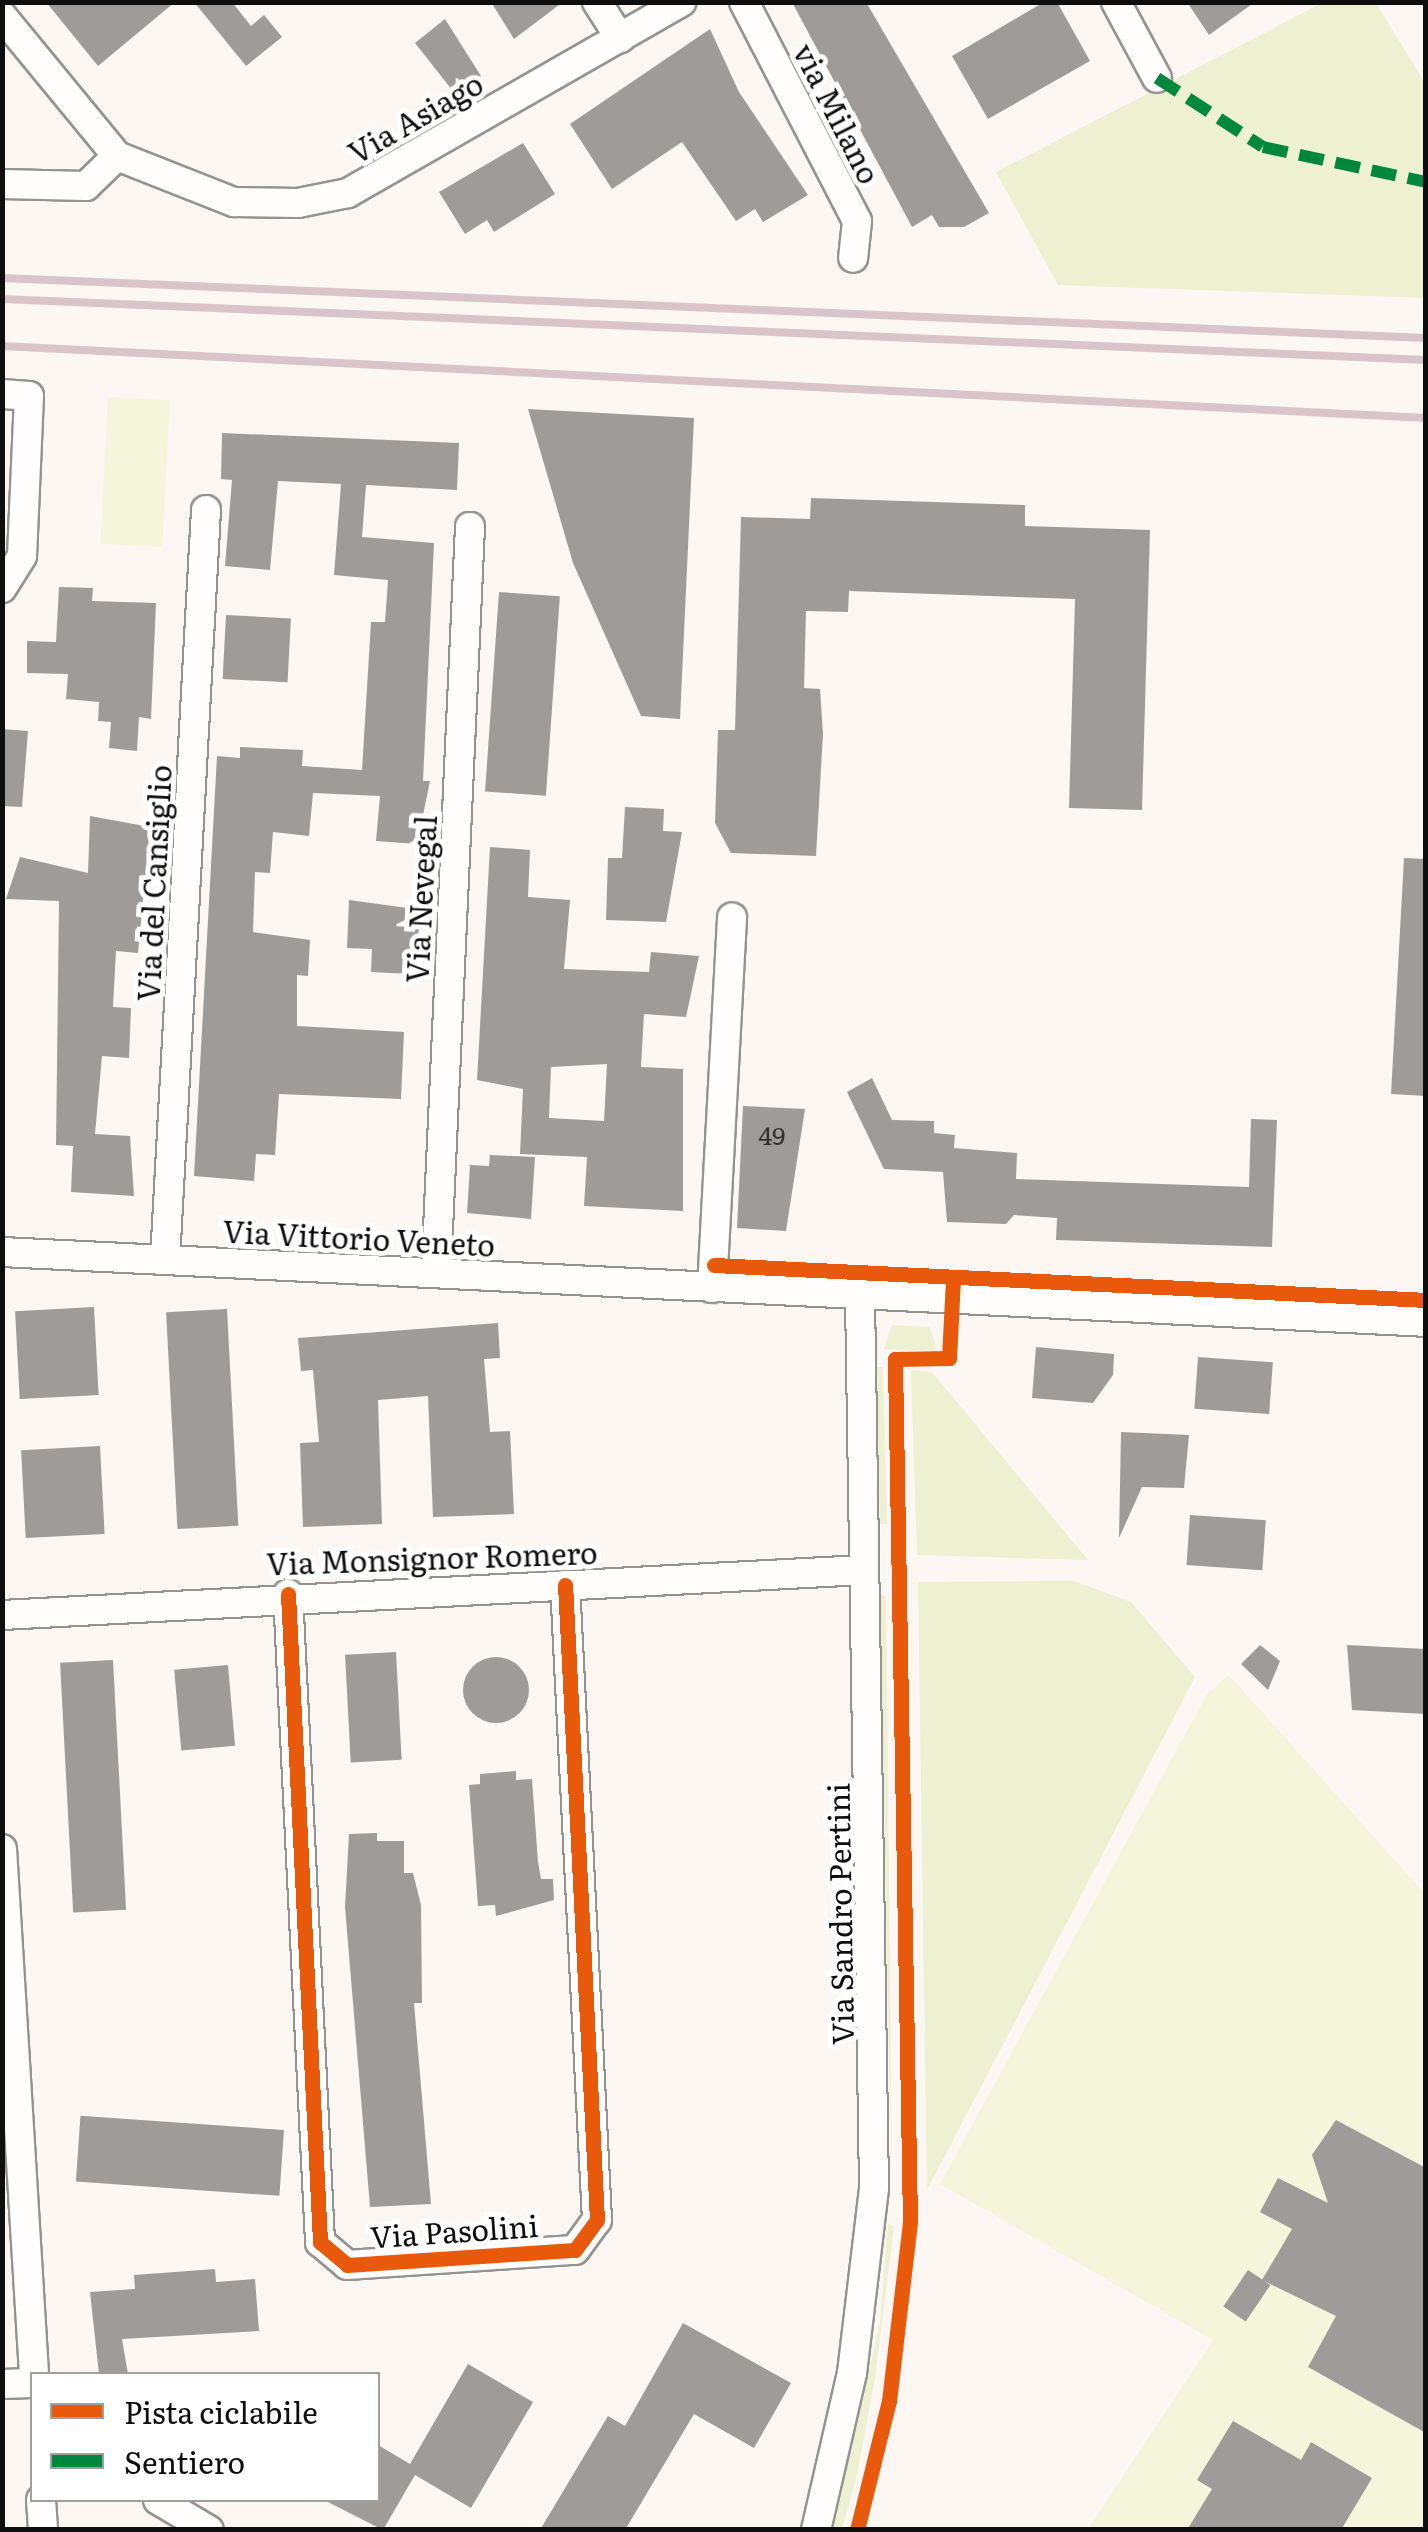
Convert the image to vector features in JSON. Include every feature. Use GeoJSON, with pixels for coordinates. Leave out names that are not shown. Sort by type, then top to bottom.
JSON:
{"type":"FeatureCollection","features":[{"type":"Feature","properties":{"kind":"street"},"geometry":{"type":"LineString","coordinates":[[597,2],[620,38],[681,2]]}},
{"type":"Feature","properties":{"kind":"street","name":"via Milano"},"geometry":{"type":"LineString","coordinates":[[744,2],[857,221],[854,258]]}},
{"type":"Feature","properties":{"kind":"street"},"geometry":{"type":"LineString","coordinates":[[1116,2],[1158,78]]}},
{"type":"Feature","properties":{"kind":"street","name":"Via Asiago"},"geometry":{"type":"LineString","coordinates":[[2,16],[117,156],[234,202],[348,194],[620,38]]}},
{"type":"Feature","properties":{"kind":"street"},"geometry":{"type":"LineString","coordinates":[[2,184],[86,186],[117,156]]}},
{"type":"Feature","properties":{"kind":"street"},"geometry":{"type":"LineString","coordinates":[[2,394],[29,396],[22,556],[2,588]]}},
{"type":"Feature","properties":{"kind":"street","name":"Via del Cansiglio"},"geometry":{"type":"LineString","coordinates":[[166,1260],[206,510]]}},
{"type":"Feature","properties":{"kind":"street","name":"Via Nevegal"},"geometry":{"type":"LineString","coordinates":[[436,1274],[470,527]]}},
{"type":"Feature","properties":{"kind":"street"},"geometry":{"type":"LineString","coordinates":[[712,1288],[732,918]]}},
{"type":"Feature","properties":{"kind":"street","name":"Via Vittorio Veneto"},"geometry":{"type":"LineString","coordinates":[[2,1252],[1426,1322]]}},
{"type":"Feature","properties":{"kind":"street","name":"Via Sandro Pertini"},"geometry":{"type":"LineString","coordinates":[[816,2530],[852,2373],[874,2188],[860,1292]]}},
{"type":"Feature","properties":{"kind":"street","name":"Via Monsignor Romero"},"geometry":{"type":"LineString","coordinates":[[2,1615],[288,1594],[864,1570]]}},
{"type":"Feature","properties":{"kind":"street","name":"Via Pasolini"},"geometry":{"type":"LineString","coordinates":[[288,1594],[320,2242],[347,2265],[575,2250],[597,2220],[565,1584]]}},
{"type":"Feature","properties":{"kind":"street"},"geometry":{"type":"LineString","coordinates":[[2,1849],[34,2372]]}},
{"type":"Feature","properties":{"kind":"street"},"geometry":{"type":"LineString","coordinates":[[2,2384],[30,2383]]}},
{"type":"Feature","properties":{"kind":"street"},"geometry":{"type":"LineString","coordinates":[[42,2502],[43,2530]]}},
{"type":"Feature","properties":{"kind":"street"},"geometry":{"type":"LineString","coordinates":[[161,2502],[209,2530]]}},
{"type":"Feature","properties":{"kind":"green space"},"geometry":{"type":"Polygon","coordinates":[[[1322,3],[1376,3],[1425,83],[1425,298],[1058,285],[996,172],[1322,3]]]}},
{"type":"Feature","properties":{"kind":"green space"},"geometry":{"type":"Polygon","coordinates":[[[108,397],[170,400],[162,547],[100,544],[108,397]]]}},
{"type":"Feature","properties":{"kind":"green space"},"geometry":{"type":"Polygon","coordinates":[[[892,1325],[930,1327],[937,1351],[884,1349],[892,1325]]]}},
{"type":"Feature","properties":{"kind":"green space"},"geometry":{"type":"Polygon","coordinates":[[[877,1367],[883,1367],[887,1524],[880,1524],[877,1367]]]}},
{"type":"Feature","properties":{"kind":"green space"},"geometry":{"type":"Polygon","coordinates":[[[911,1370],[932,1372],[1088,1560],[917,1555],[911,1370]]]}},
{"type":"Feature","properties":{"kind":"green space"},"geometry":{"type":"Polygon","coordinates":[[[1074,1581],[1131,1602],[1195,1677],[927,2190],[918,1582],[1074,1581]]]}},
{"type":"Feature","properties":{"kind":"green space"},"geometry":{"type":"Polygon","coordinates":[[[880,1595],[886,1596],[892,2173],[889,2056],[880,1595]]]}},
{"type":"Feature","properties":{"kind":"green space"},"geometry":{"type":"Polygon","coordinates":[[[1229,1675],[1425,1894],[1425,2529],[1088,2529],[1213,2340],[940,2184],[1207,1694],[1229,1675]]]}},
{"type":"Feature","properties":{"kind":"green space"},"geometry":{"type":"Polygon","coordinates":[[[888,2223],[894,2227],[875,2378],[857,2475],[842,2529],[833,2529],[880,2322],[888,2223]]]}},
{"type":"Feature","properties":{"kind":"building"},"geometry":{"type":"Polygon","coordinates":[[[46,2],[175,2],[98,66],[46,2]]]}},
{"type":"Feature","properties":{"kind":"building"},"geometry":{"type":"Polygon","coordinates":[[[194,2],[232,2],[251,26],[264,15],[282,37],[246,66],[194,2]]]}},
{"type":"Feature","properties":{"kind":"building"},"geometry":{"type":"Polygon","coordinates":[[[491,2],[563,2],[514,39],[491,2]]]}},
{"type":"Feature","properties":{"kind":"building"},"geometry":{"type":"Polygon","coordinates":[[[792,2],[866,2],[989,213],[964,227],[939,227],[932,215],[912,227],[792,2]]]}},
{"type":"Feature","properties":{"kind":"building"},"geometry":{"type":"Polygon","coordinates":[[[1044,2],[1057,2],[1090,61],[988,119],[952,56],[1044,2]]]}},
{"type":"Feature","properties":{"kind":"building"},"geometry":{"type":"Polygon","coordinates":[[[1187,2],[1255,2],[1209,35],[1187,2]]]}},
{"type":"Feature","properties":{"kind":"building"},"geometry":{"type":"Polygon","coordinates":[[[445,19],[481,76],[456,95],[415,43],[445,19]]]}},
{"type":"Feature","properties":{"kind":"building"},"geometry":{"type":"Polygon","coordinates":[[[710,29],[739,92],[808,195],[763,222],[755,209],[736,221],[682,142],[612,189],[570,124],[710,29]]]}},
{"type":"Feature","properties":{"kind":"building"},"geometry":{"type":"Polygon","coordinates":[[[523,143],[555,194],[494,232],[487,220],[465,234],[439,192],[523,143]]]}},
{"type":"Feature","properties":{"kind":"building"},"geometry":{"type":"Polygon","coordinates":[[[528,409],[694,418],[680,719],[641,716],[573,563],[528,409]]]}},
{"type":"Feature","properties":{"kind":"building"},"geometry":{"type":"Polygon","coordinates":[[[222,433],[459,443],[457,490],[366,485],[362,537],[434,543],[423,781],[430,781],[417,844],[376,841],[380,796],[313,793],[309,836],[273,832],[270,873],[255,872],[253,932],[310,940],[308,976],[297,975],[297,1026],[404,1032],[401,1099],[279,1094],[275,1155],[256,1154],[254,1181],[194,1176],[217,756],[240,758],[240,747],[303,750],[302,766],[362,770],[371,622],[385,622],[388,580],[334,575],[341,484],[278,481],[270,570],[225,566],[232,480],[221,479],[222,433]]]}},
{"type":"Feature","properties":{"kind":"building"},"geometry":{"type":"Polygon","coordinates":[[[811,498],[1025,505],[1025,526],[1150,530],[1142,810],[1069,808],[1075,599],[849,591],[848,612],[806,611],[804,688],[820,689],[823,734],[816,856],[731,853],[715,823],[718,730],[735,730],[741,517],[810,519],[811,498]]]}},
{"type":"Feature","properties":{"kind":"building"},"geometry":{"type":"Polygon","coordinates":[[[59,587],[93,588],[92,601],[156,603],[151,719],[139,717],[137,751],[109,748],[111,722],[98,721],[99,702],[66,699],[68,674],[27,673],[27,641],[56,642],[59,587]]]}},
{"type":"Feature","properties":{"kind":"building"},"geometry":{"type":"Polygon","coordinates":[[[499,592],[560,596],[546,796],[485,792],[499,592]]]}},
{"type":"Feature","properties":{"kind":"building"},"geometry":{"type":"Polygon","coordinates":[[[226,615],[291,618],[288,682],[223,679],[226,615]]]}},
{"type":"Feature","properties":{"kind":"building"},"geometry":{"type":"Polygon","coordinates":[[[2,729],[28,731],[22,807],[2,806],[2,729]]]}},
{"type":"Feature","properties":{"kind":"building"},"geometry":{"type":"Polygon","coordinates":[[[625,807],[664,809],[663,831],[682,832],[666,922],[606,920],[608,858],[622,858],[625,807]]]}},
{"type":"Feature","properties":{"kind":"building"},"geometry":{"type":"Polygon","coordinates":[[[90,816],[150,827],[138,953],[116,951],[113,1007],[131,1008],[129,1058],[102,1056],[95,1134],[130,1136],[134,1196],[71,1192],[73,1146],[56,1145],[59,901],[6,899],[20,857],[88,873],[90,816]]]}},
{"type":"Feature","properties":{"kind":"building"},"geometry":{"type":"Polygon","coordinates":[[[490,847],[530,850],[528,897],[570,900],[564,969],[649,972],[651,952],[699,956],[686,1017],[644,1014],[641,1067],[683,1069],[683,1211],[584,1206],[587,1157],[520,1154],[523,1089],[477,1080],[490,847]],[[607,1064],[551,1067],[549,1118],[604,1121],[607,1064]]]}},
{"type":"Feature","properties":{"kind":"building"},"geometry":{"type":"Polygon","coordinates":[[[1404,858],[1426,859],[1426,1096],[1391,1094],[1404,858]]]}},
{"type":"Feature","properties":{"kind":"building"},"geometry":{"type":"Polygon","coordinates":[[[349,900],[422,910],[412,974],[371,972],[372,949],[347,948],[349,900]]]}},
{"type":"Feature","properties":{"kind":"building"},"geometry":{"type":"Polygon","coordinates":[[[872,1078],[892,1120],[934,1121],[934,1133],[955,1135],[954,1148],[1017,1153],[1016,1179],[1249,1187],[1251,1119],[1277,1120],[1272,1247],[1056,1240],[1057,1218],[1014,1215],[1006,1224],[947,1222],[943,1172],[884,1169],[847,1092],[872,1078]]]}},
{"type":"Feature","properties":{"kind":"building"},"geometry":{"type":"Polygon","coordinates":[[[743,1106],[805,1109],[786,1231],[737,1228],[743,1106]]]}},
{"type":"Feature","properties":{"kind":"building"},"geometry":{"type":"Polygon","coordinates":[[[490,1155],[535,1157],[531,1219],[467,1213],[470,1165],[489,1166],[490,1155]]]}},
{"type":"Feature","properties":{"kind":"building"},"geometry":{"type":"Polygon","coordinates":[[[94,1307],[99,1395],[20,1399],[15,1311],[94,1307]]]}},
{"type":"Feature","properties":{"kind":"building"},"geometry":{"type":"Polygon","coordinates":[[[227,1309],[238,1526],[177,1529],[166,1312],[227,1309]]]}},
{"type":"Feature","properties":{"kind":"building"},"geometry":{"type":"Polygon","coordinates":[[[498,1323],[500,1358],[484,1359],[490,1432],[510,1431],[514,1514],[433,1517],[428,1396],[378,1400],[382,1524],[303,1527],[300,1443],[319,1442],[313,1370],[301,1371],[298,1338],[498,1323]]]}},
{"type":"Feature","properties":{"kind":"building"},"geometry":{"type":"Polygon","coordinates":[[[1036,1347],[1114,1354],[1113,1375],[1093,1403],[1032,1398],[1036,1347]]]}},
{"type":"Feature","properties":{"kind":"building"},"geometry":{"type":"Polygon","coordinates":[[[1198,1357],[1273,1362],[1269,1414],[1194,1409],[1198,1357]]]}},
{"type":"Feature","properties":{"kind":"building"},"geometry":{"type":"Polygon","coordinates":[[[1121,1432],[1189,1435],[1184,1488],[1142,1487],[1119,1538],[1121,1432]]]}},
{"type":"Feature","properties":{"kind":"building"},"geometry":{"type":"Polygon","coordinates":[[[100,1446],[105,1534],[26,1538],[21,1450],[100,1446]]]}},
{"type":"Feature","properties":{"kind":"building"},"geometry":{"type":"Polygon","coordinates":[[[1190,1515],[1266,1520],[1262,1570],[1187,1565],[1190,1515]]]}},
{"type":"Feature","properties":{"kind":"building"},"geometry":{"type":"Polygon","coordinates":[[[1260,1645],[1280,1661],[1268,1690],[1241,1664],[1260,1645]]]}},
{"type":"Feature","properties":{"kind":"building"},"geometry":{"type":"Polygon","coordinates":[[[1347,1645],[1426,1649],[1426,1714],[1352,1710],[1347,1645]]]}},
{"type":"Feature","properties":{"kind":"building"},"geometry":{"type":"Polygon","coordinates":[[[396,1652],[402,1760],[351,1763],[345,1655],[396,1652]]]}},
{"type":"Feature","properties":{"kind":"building"},"geometry":{"type":"Polygon","coordinates":[[[496,1657],[519,1667],[529,1690],[519,1713],[496,1723],[473,1713],[463,1690],[473,1667],[496,1657]]]}},
{"type":"Feature","properties":{"kind":"building"},"geometry":{"type":"Polygon","coordinates":[[[113,1660],[126,1910],[73,1912],[60,1663],[113,1660]]]}},
{"type":"Feature","properties":{"kind":"building"},"geometry":{"type":"Polygon","coordinates":[[[228,1665],[235,1746],[181,1750],[174,1670],[228,1665]]]}},
{"type":"Feature","properties":{"kind":"building"},"geometry":{"type":"Polygon","coordinates":[[[516,1771],[516,1780],[532,1779],[541,1879],[553,1879],[554,1900],[496,1916],[495,1905],[478,1906],[469,1785],[480,1784],[480,1774],[516,1771]]]}},
{"type":"Feature","properties":{"kind":"building"},"geometry":{"type":"Polygon","coordinates":[[[377,1833],[377,1841],[404,1841],[404,1873],[413,1873],[421,1905],[422,2003],[414,2003],[431,2204],[370,2207],[345,1907],[349,1834],[377,1833]]]}},
{"type":"Feature","properties":{"kind":"building"},"geometry":{"type":"Polygon","coordinates":[[[80,2116],[284,2130],[279,2196],[76,2182],[80,2116]]]}},
{"type":"Feature","properties":{"kind":"building"},"geometry":{"type":"Polygon","coordinates":[[[1336,2120],[1426,2168],[1426,2433],[1308,2367],[1336,2316],[1262,2280],[1292,2229],[1260,2212],[1278,2178],[1328,2203],[1312,2155],[1336,2120]]]}},
{"type":"Feature","properties":{"kind":"building"},"geometry":{"type":"Polygon","coordinates":[[[215,2269],[216,2282],[255,2279],[259,2331],[122,2339],[128,2372],[99,2372],[90,2292],[135,2289],[134,2275],[215,2269]]]}},
{"type":"Feature","properties":{"kind":"building"},"geometry":{"type":"Polygon","coordinates":[[[1248,2270],[1270,2285],[1246,2322],[1223,2306],[1248,2270]]]}},
{"type":"Feature","properties":{"kind":"building"},"geometry":{"type":"Polygon","coordinates":[[[683,2323],[791,2383],[754,2448],[694,2414],[625,2530],[540,2530],[608,2416],[625,2426],[683,2323]]]}},
{"type":"Feature","properties":{"kind":"building"},"geometry":{"type":"Polygon","coordinates":[[[468,2364],[533,2402],[471,2508],[415,2475],[383,2530],[328,2502],[380,2502],[380,2446],[410,2464],[468,2364]]]}},
{"type":"Feature","properties":{"kind":"building"},"geometry":{"type":"Polygon","coordinates":[[[1233,2421],[1301,2460],[1311,2442],[1372,2478],[1341,2530],[1187,2530],[1212,2489],[1197,2480],[1233,2421]]]}},
{"type":"Feature","properties":{"kind":"railway"},"geometry":{"type":"LineString","coordinates":[[2,278],[1426,338]]}},
{"type":"Feature","properties":{"kind":"railway"},"geometry":{"type":"LineString","coordinates":[[2,299],[1426,360]]}},
{"type":"Feature","properties":{"kind":"railway"},"geometry":{"type":"LineString","coordinates":[[2,346],[1426,418]]}},
{"type":"Feature","properties":{"kind":"marked path"},"geometry":{"type":"LineString","coordinates":[[1157,78],[1263,147],[1426,182]]}},
{"type":"Feature","properties":{"kind":"cycle path"},"geometry":{"type":"LineString","coordinates":[[714,1265],[1426,1300]]}},
{"type":"Feature","properties":{"kind":"cycle path"},"geometry":{"type":"LineString","coordinates":[[857,2530],[889,2401],[910,2222],[895,1359],[949,1358],[953,1280]]}},
{"type":"Feature","properties":{"kind":"cycle path"},"geometry":{"type":"LineString","coordinates":[[288,1594],[320,2242],[347,2265],[575,2250],[597,2220],[565,1585]]}}]}
